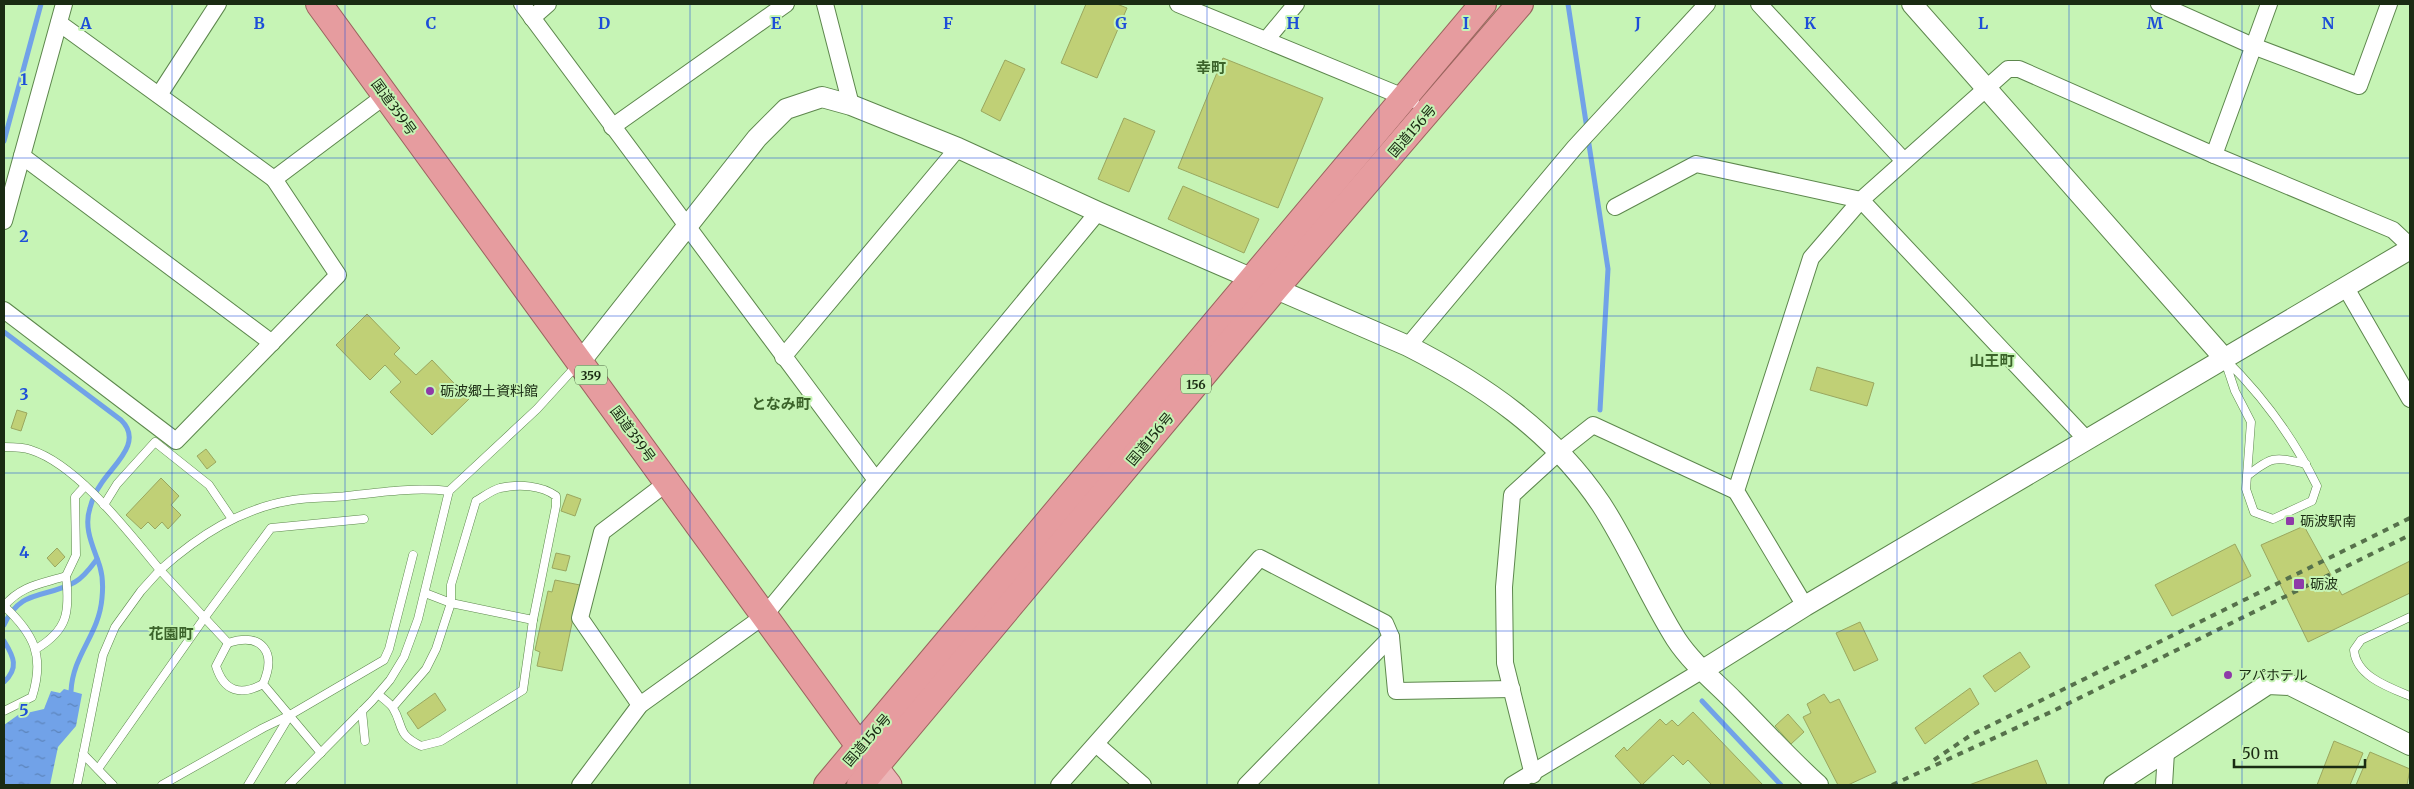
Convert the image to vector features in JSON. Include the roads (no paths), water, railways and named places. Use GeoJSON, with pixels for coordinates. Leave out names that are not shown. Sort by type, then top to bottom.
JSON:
{"type":"FeatureCollection","features":[{"type":"Feature","properties":{"kind":"highway","name":"国道359号"},"geometry":{"type":"LineString","coordinates":[[319,4],[668,482],[764,616],[871,772]]}},
{"type":"Feature","properties":{"kind":"highway","name":"国道156号"},"geometry":{"type":"LineString","coordinates":[[871,772],[1251,279],[1278,250],[1483,4]]}},
{"type":"Feature","properties":{"kind":"highway","name":"国道156号"},"geometry":{"type":"LineString","coordinates":[[827,785],[871,772],[1275,289],[1520,4]]}},
{"type":"Feature","properties":{"kind":"street"},"geometry":{"type":"LineString","coordinates":[[4,221],[64,4]]}},
{"type":"Feature","properties":{"kind":"street"},"geometry":{"type":"LineString","coordinates":[[159,95],[218,4]]}},
{"type":"Feature","properties":{"kind":"street"},"geometry":{"type":"LineString","coordinates":[[522,4],[876,480]]}},
{"type":"Feature","properties":{"kind":"street"},"geometry":{"type":"LineString","coordinates":[[532,18],[548,4]]}},
{"type":"Feature","properties":{"kind":"street"},"geometry":{"type":"LineString","coordinates":[[612,126],[786,4]]}},
{"type":"Feature","properties":{"kind":"street"},"geometry":{"type":"LineString","coordinates":[[825,4],[851,105]]}},
{"type":"Feature","properties":{"kind":"street"},"geometry":{"type":"LineString","coordinates":[[1178,4],[1431,109]]}},
{"type":"Feature","properties":{"kind":"street"},"geometry":{"type":"LineString","coordinates":[[1266,40],[1296,4]]}},
{"type":"Feature","properties":{"kind":"street"},"geometry":{"type":"LineString","coordinates":[[1408,346],[1575,147],[1707,4]]}},
{"type":"Feature","properties":{"kind":"street"},"geometry":{"type":"LineString","coordinates":[[1760,4],[1904,161]]}},
{"type":"Feature","properties":{"kind":"street"},"geometry":{"type":"LineString","coordinates":[[1912,4],[2224,358]]}},
{"type":"Feature","properties":{"kind":"street"},"geometry":{"type":"LineString","coordinates":[[2159,4],[2253,46],[2359,86],[2389,4]]}},
{"type":"Feature","properties":{"kind":"street"},"geometry":{"type":"LineString","coordinates":[[2214,155],[2269,4]]}},
{"type":"Feature","properties":{"kind":"street"},"geometry":{"type":"LineString","coordinates":[[4,310],[176,441],[338,275],[274,179],[58,22]]}},
{"type":"Feature","properties":{"kind":"street"},"geometry":{"type":"LineString","coordinates":[[1512,785],[1533,775],[1805,606],[2086,439],[2346,288],[2410,247],[2393,230],[2214,155],[2019,69],[2008,70],[1861,200],[1811,258],[1736,491]]}},
{"type":"Feature","properties":{"kind":"street"},"geometry":{"type":"LineString","coordinates":[[274,179],[386,95]]}},
{"type":"Feature","properties":{"kind":"street"},"geometry":{"type":"LineString","coordinates":[[580,362],[757,138],[786,110],[822,96],[851,105],[958,148],[1098,212],[1408,346],[1453,369],[1496,397],[1560,451],[1600,504],[1677,641],[1795,764],[1818,785]]}},
{"type":"Feature","properties":{"kind":"street"},"geometry":{"type":"LineString","coordinates":[[783,357],[958,148]]}},
{"type":"Feature","properties":{"kind":"street"},"geometry":{"type":"LineString","coordinates":[[22,156],[272,343]]}},
{"type":"Feature","properties":{"kind":"street"},"geometry":{"type":"LineString","coordinates":[[1615,207],[1696,164],[1861,200],[2086,439]]}},
{"type":"Feature","properties":{"kind":"street"},"geometry":{"type":"LineString","coordinates":[[580,785],[640,705],[764,616],[1098,212]]}},
{"type":"Feature","properties":{"kind":"street"},"geometry":{"type":"LineString","coordinates":[[2346,288],[2410,399]]}},
{"type":"Feature","properties":{"kind":"street"},"geometry":{"type":"LineString","coordinates":[[1533,775],[1506,663],[1504,587],[1512,495],[1560,451],[1593,425],[1736,491],[1805,606]]}},
{"type":"Feature","properties":{"kind":"street"},"geometry":{"type":"LineString","coordinates":[[640,705],[580,618],[602,532],[668,482]]}},
{"type":"Feature","properties":{"kind":"street"},"geometry":{"type":"LineString","coordinates":[[1059,785],[1260,558],[1385,622],[1391,637],[1396,691],[1512,690]]}},
{"type":"Feature","properties":{"kind":"street"},"geometry":{"type":"LineString","coordinates":[[1246,785],[1391,637]]}},
{"type":"Feature","properties":{"kind":"street"},"geometry":{"type":"LineString","coordinates":[[2114,785],[2268,684],[2290,685],[2410,744]]}},
{"type":"Feature","properties":{"kind":"street"},"geometry":{"type":"LineString","coordinates":[[1096,744],[1143,785]]}},
{"type":"Feature","properties":{"kind":"street"},"geometry":{"type":"LineString","coordinates":[[2164,785],[2166,752]]}},
{"type":"Feature","properties":{"kind":"lane"},"geometry":{"type":"LineString","coordinates":[[2224,358],[2249,382],[2306,464],[2318,486],[2312,501],[2273,519],[2254,512],[2246,489],[2251,422],[2235,391],[2224,358]]}},
{"type":"Feature","properties":{"kind":"lane"},"geometry":{"type":"LineString","coordinates":[[289,785],[378,694],[404,657],[418,619],[449,491],[537,409],[580,362]]}},
{"type":"Feature","properties":{"kind":"lane"},"geometry":{"type":"LineString","coordinates":[[104,506],[117,484],[154,442],[208,485],[232,519]]}},
{"type":"Feature","properties":{"kind":"lane"},"geometry":{"type":"LineString","coordinates":[[4,447],[31,450],[52,461],[85,486],[228,644]]}},
{"type":"Feature","properties":{"kind":"lane"},"geometry":{"type":"LineString","coordinates":[[2247,476],[2262,464],[2276,458],[2306,464]]}},
{"type":"Feature","properties":{"kind":"lane"},"geometry":{"type":"LineString","coordinates":[[36,649],[57,634],[65,617],[68,598],[66,576],[76,555],[75,496],[85,486]]}},
{"type":"Feature","properties":{"kind":"lane"},"geometry":{"type":"LineString","coordinates":[[77,785],[103,655],[115,627],[141,591],[160,570],[188,545],[232,519],[248,512],[293,500],[424,488],[449,491]]}},
{"type":"Feature","properties":{"kind":"lane"},"geometry":{"type":"LineString","coordinates":[[378,694],[393,707],[400,728],[412,742],[421,746],[441,741],[524,690],[533,620],[556,506],[556,496],[545,488],[498,488],[476,501],[451,585],[451,603],[436,648],[426,669],[393,707]]}},
{"type":"Feature","properties":{"kind":"lane"},"geometry":{"type":"LineString","coordinates":[[98,769],[204,617],[271,528],[364,519]]}},
{"type":"Feature","properties":{"kind":"lane"},"geometry":{"type":"LineString","coordinates":[[162,785],[263,728],[290,715],[384,660],[389,649],[413,555]]}},
{"type":"Feature","properties":{"kind":"lane"},"geometry":{"type":"LineString","coordinates":[[4,710],[32,697],[37,683],[36,649],[25,626],[4,606],[12,597],[31,585],[66,576]]}},
{"type":"Feature","properties":{"kind":"lane"},"geometry":{"type":"LineString","coordinates":[[425,593],[451,603],[533,620]]}},
{"type":"Feature","properties":{"kind":"lane"},"geometry":{"type":"LineString","coordinates":[[2410,616],[2361,640],[2354,650],[2355,660],[2362,672],[2410,696]]}},
{"type":"Feature","properties":{"kind":"lane"},"geometry":{"type":"LineString","coordinates":[[242,639],[252,640],[265,648],[269,660],[268,673],[263,684],[252,690],[242,692],[232,689],[219,677],[216,666],[228,644],[242,639]]}},
{"type":"Feature","properties":{"kind":"lane"},"geometry":{"type":"LineString","coordinates":[[263,684],[321,753]]}},
{"type":"Feature","properties":{"kind":"lane"},"geometry":{"type":"LineString","coordinates":[[362,711],[365,741]]}},
{"type":"Feature","properties":{"kind":"lane"},"geometry":{"type":"LineString","coordinates":[[248,785],[290,715]]}},
{"type":"Feature","properties":{"kind":"lane"},"geometry":{"type":"LineString","coordinates":[[83,754],[113,785]]}},
{"type":"Feature","properties":{"kind":"water"},"geometry":{"type":"Polygon","coordinates":[[[64,689],[82,694],[76,726],[58,747],[50,785],[4,785],[4,725],[18,715],[44,709],[51,691],[60,693],[64,689]]]}},
{"type":"Feature","properties":{"kind":"waterway"},"geometry":{"type":"LineString","coordinates":[[4,141],[41,4]]}},
{"type":"Feature","properties":{"kind":"waterway"},"geometry":{"type":"LineString","coordinates":[[1568,4],[1587,129]]}},
{"type":"Feature","properties":{"kind":"waterway"},"geometry":{"type":"LineString","coordinates":[[1588,138],[1608,269],[1600,410]]}},
{"type":"Feature","properties":{"kind":"waterway"},"geometry":{"type":"LineString","coordinates":[[4,332],[121,420],[127,428],[129,437],[124,453],[96,493],[88,516],[90,538],[102,575],[102,598],[96,623],[76,666],[71,691]]}},
{"type":"Feature","properties":{"kind":"waterway"},"geometry":{"type":"LineString","coordinates":[[4,625],[18,605],[35,596],[75,582],[84,575],[97,559]]}},
{"type":"Feature","properties":{"kind":"waterway"},"geometry":{"type":"LineString","coordinates":[[4,641],[13,662],[12,672],[4,682]]}},
{"type":"Feature","properties":{"kind":"waterway"},"geometry":{"type":"LineString","coordinates":[[1702,701],[1781,785]]}},
{"type":"Feature","properties":{"kind":"railway"},"geometry":{"type":"LineString","coordinates":[[1934,760],[1971,735],[2410,518]]}},
{"type":"Feature","properties":{"kind":"railway"},"geometry":{"type":"LineString","coordinates":[[1892,785],[2053,711],[2410,535]]}},
{"type":"Feature","properties":{"kind":"place","name":"砺波郷土資料館"},"geometry":{"type":"Point","coordinates":[430,391]}},
{"type":"Feature","properties":{"kind":"place","name":"砺波駅南"},"geometry":{"type":"Point","coordinates":[2290,521]}},
{"type":"Feature","properties":{"kind":"place","name":"砺波"},"geometry":{"type":"Point","coordinates":[2299,584]}},
{"type":"Feature","properties":{"kind":"place","name":"アパホテル"},"geometry":{"type":"Point","coordinates":[2228,675]}},
{"type":"Feature","properties":{"kind":"district","name":"幸町"},"geometry":{"type":"Point","coordinates":[1211,67]}},
{"type":"Feature","properties":{"kind":"district","name":"山王町"},"geometry":{"type":"Point","coordinates":[1992,360]}},
{"type":"Feature","properties":{"kind":"district","name":"となみ町"},"geometry":{"type":"Point","coordinates":[781,403]}},
{"type":"Feature","properties":{"kind":"district","name":"花園町"},"geometry":{"type":"Point","coordinates":[171,633]}}]}
